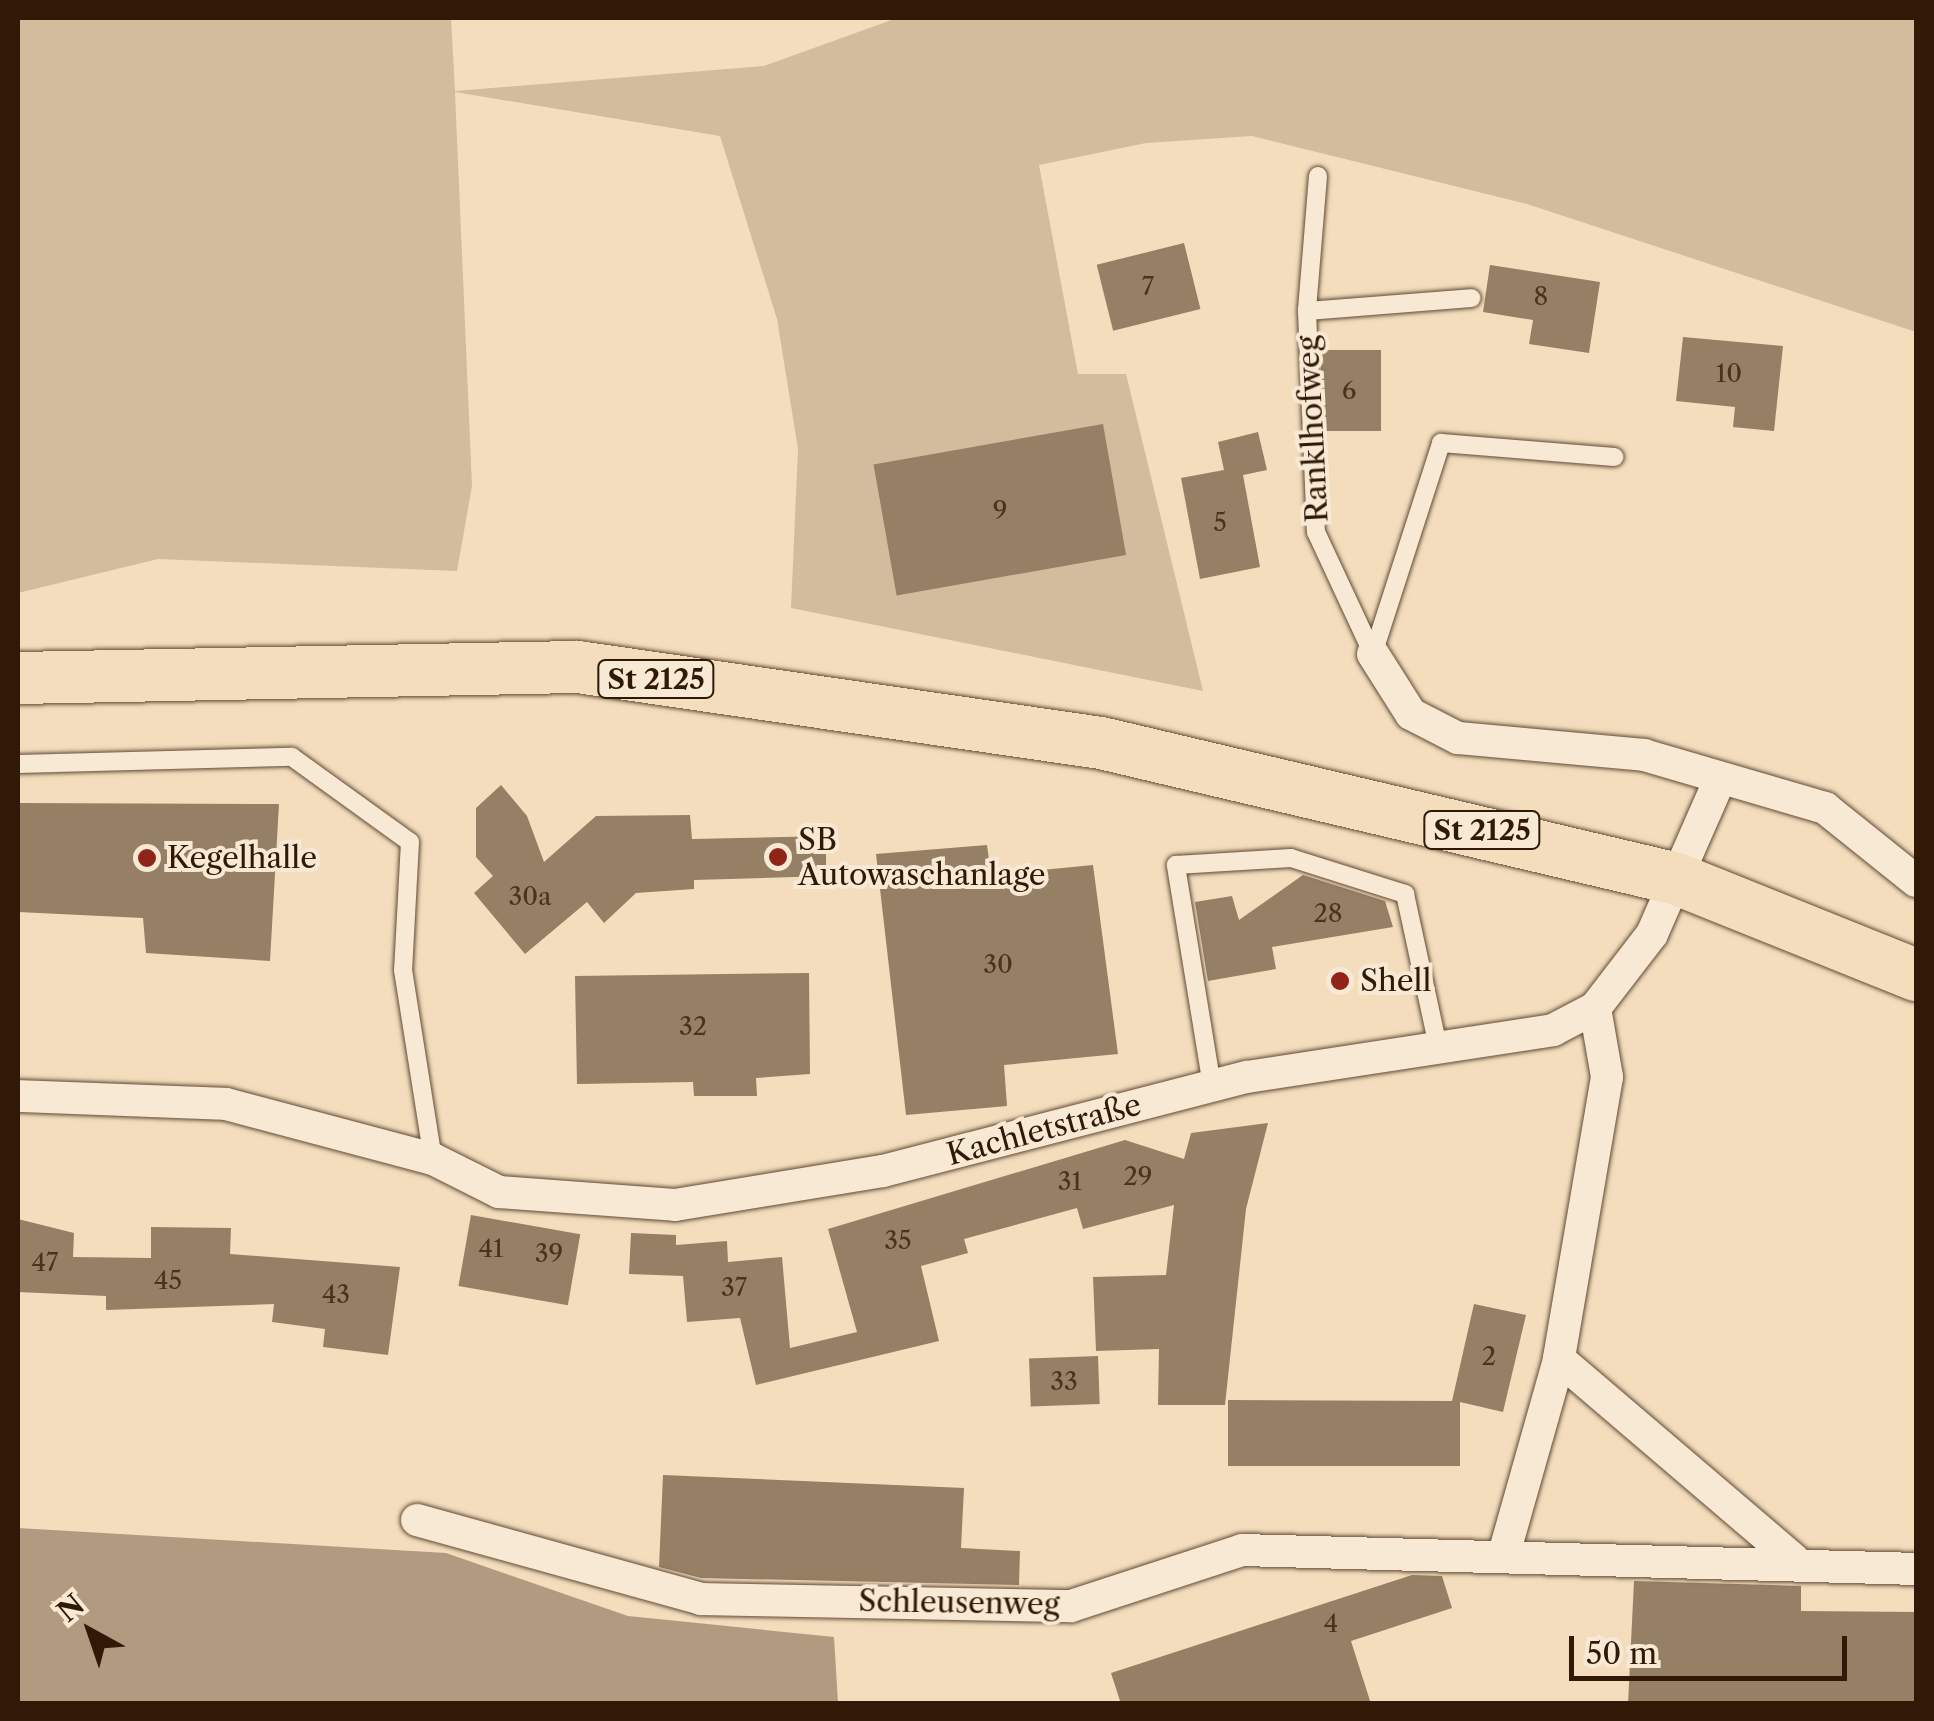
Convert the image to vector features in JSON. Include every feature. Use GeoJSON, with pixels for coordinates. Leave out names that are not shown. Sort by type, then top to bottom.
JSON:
{"type":"FeatureCollection","features":[{"type":"Feature","properties":{"kind":"main road","name":"St 2125"},"geometry":{"type":"LineString","coordinates":[[18,678],[578,667],[1101,742],[1677,879],[1916,975]]}},
{"type":"Feature","properties":{"kind":"street","name":"Ranklhofweg"},"geometry":{"type":"LineString","coordinates":[[1373,654],[1411,714],[1458,738],[1568,741],[1644,756],[1718,784]]}},
{"type":"Feature","properties":{"kind":"street","name":"Kachletstraße"},"geometry":{"type":"LineString","coordinates":[[18,1096],[226,1104],[433,1159],[499,1192],[674,1206],[882,1171],[1212,1086],[1553,1030],[1595,1008],[1652,934],[1718,784]]}},
{"type":"Feature","properties":{"kind":"street"},"geometry":{"type":"LineString","coordinates":[[1718,784],[1825,808],[1916,880]]}},
{"type":"Feature","properties":{"kind":"street"},"geometry":{"type":"LineString","coordinates":[[1504,1554],[1560,1358],[1608,1076],[1595,1008]]}},
{"type":"Feature","properties":{"kind":"street"},"geometry":{"type":"LineString","coordinates":[[1560,1358],[1793,1559]]}},
{"type":"Feature","properties":{"kind":"street","name":"Schleusenweg"},"geometry":{"type":"LineString","coordinates":[[417,1520],[702,1599],[1071,1606],[1242,1550],[1793,1559],[1916,1568]]}},
{"type":"Feature","properties":{"kind":"lane","name":"Ranklhofweg"},"geometry":{"type":"LineString","coordinates":[[1318,176],[1307,311],[1316,532],[1373,654]]}},
{"type":"Feature","properties":{"kind":"lane","name":"Ranklhofweg"},"geometry":{"type":"LineString","coordinates":[[1307,311],[1471,298]]}},
{"type":"Feature","properties":{"kind":"lane"},"geometry":{"type":"LineString","coordinates":[[1373,654],[1441,443],[1614,456]]}},
{"type":"Feature","properties":{"kind":"lane"},"geometry":{"type":"LineString","coordinates":[[18,764],[292,757],[410,842],[403,970],[433,1159]]}},
{"type":"Feature","properties":{"kind":"lane"},"geometry":{"type":"LineString","coordinates":[[1212,1086],[1176,864],[1291,858],[1405,894],[1438,1046]]}},
{"type":"Feature","properties":{"kind":"lane"},"geometry":{"type":"LineString","coordinates":[[1916,866],[1916,880]]}},
{"type":"Feature","properties":{"kind":"shaded area"},"geometry":{"type":"Polygon","coordinates":[[[18,18],[451,18],[455,91],[764,66],[897,18],[1916,18],[1916,332],[1527,204],[1252,136],[1146,143],[1039,165],[1078,374],[1126,374],[1203,691],[791,608],[798,449],[777,319],[720,136],[455,92],[472,486],[457,571],[158,559],[18,593],[18,18]]]}},
{"type":"Feature","properties":{"kind":"shaded area"},"geometry":{"type":"Polygon","coordinates":[[[18,1528],[446,1553],[628,1616],[834,1637],[838,1703],[18,1703],[18,1528]]]}},
{"type":"Feature","properties":{"kind":"building"},"geometry":{"type":"Polygon","coordinates":[[[1184,243],[1200,309],[1113,331],[1097,265],[1184,243]]]}},
{"type":"Feature","properties":{"kind":"building"},"geometry":{"type":"Polygon","coordinates":[[[1490,265],[1600,282],[1589,353],[1529,344],[1533,320],[1483,312],[1490,265]]]}},
{"type":"Feature","properties":{"kind":"building"},"geometry":{"type":"Polygon","coordinates":[[[1683,337],[1783,346],[1774,431],[1733,427],[1735,407],[1676,401],[1683,337]]]}},
{"type":"Feature","properties":{"kind":"building"},"geometry":{"type":"Polygon","coordinates":[[[1321,350],[1381,350],[1381,431],[1321,431],[1321,350]]]}},
{"type":"Feature","properties":{"kind":"building"},"geometry":{"type":"Polygon","coordinates":[[[1103,424],[1126,555],[897,595],[874,464],[1103,424]]]}},
{"type":"Feature","properties":{"kind":"building"},"geometry":{"type":"Polygon","coordinates":[[[1258,432],[1267,470],[1243,475],[1260,567],[1200,579],[1181,478],[1224,470],[1218,442],[1258,432]]]}},
{"type":"Feature","properties":{"kind":"building"},"geometry":{"type":"Polygon","coordinates":[[[501,785],[527,816],[544,862],[596,816],[690,815],[692,839],[826,836],[826,876],[694,880],[694,889],[636,893],[604,923],[587,902],[525,954],[474,893],[493,876],[476,857],[476,808],[501,785]]]}},
{"type":"Feature","properties":{"kind":"building","name":"Kegelhalle"},"geometry":{"type":"Polygon","coordinates":[[[18,803],[279,804],[270,961],[146,953],[143,918],[18,912],[18,803]]]}},
{"type":"Feature","properties":{"kind":"building"},"geometry":{"type":"Polygon","coordinates":[[[987,845],[991,875],[1093,865],[1118,1054],[1004,1065],[1007,1106],[906,1115],[876,854],[987,845]]]}},
{"type":"Feature","properties":{"kind":"building"},"geometry":{"type":"Polygon","coordinates":[[[1303,875],[1385,901],[1393,927],[1272,947],[1276,969],[1208,981],[1195,902],[1232,896],[1239,920],[1303,875]]]}},
{"type":"Feature","properties":{"kind":"building"},"geometry":{"type":"Polygon","coordinates":[[[809,973],[810,1074],[756,1078],[757,1096],[694,1096],[693,1082],[577,1084],[575,976],[809,973]]]}},
{"type":"Feature","properties":{"kind":"building"},"geometry":{"type":"Polygon","coordinates":[[[1268,1123],[1246,1209],[1225,1405],[1158,1405],[1159,1349],[1096,1351],[1093,1277],[1166,1275],[1174,1205],[1083,1229],[1077,1208],[964,1239],[968,1253],[921,1266],[939,1341],[756,1385],[740,1318],[687,1322],[683,1276],[629,1274],[631,1233],[676,1235],[676,1245],[727,1241],[728,1262],[782,1257],[790,1348],[857,1332],[828,1229],[1125,1140],[1184,1159],[1191,1133],[1268,1123]]]}},
{"type":"Feature","properties":{"kind":"building"},"geometry":{"type":"Polygon","coordinates":[[[471,1215],[580,1234],[568,1305],[458,1286],[471,1215]]]}},
{"type":"Feature","properties":{"kind":"building"},"geometry":{"type":"Polygon","coordinates":[[[18,1219],[74,1233],[73,1257],[151,1258],[151,1227],[231,1228],[230,1254],[400,1267],[388,1355],[323,1347],[325,1329],[272,1322],[274,1304],[106,1310],[106,1296],[18,1292],[18,1219]]]}},
{"type":"Feature","properties":{"kind":"building"},"geometry":{"type":"Polygon","coordinates":[[[1474,1304],[1526,1315],[1503,1412],[1460,1402],[1460,1466],[1228,1466],[1228,1400],[1452,1401],[1474,1304]]]}},
{"type":"Feature","properties":{"kind":"building"},"geometry":{"type":"Polygon","coordinates":[[[1098,1356],[1100,1404],[1031,1406],[1029,1358],[1098,1356]]]}},
{"type":"Feature","properties":{"kind":"building"},"geometry":{"type":"Polygon","coordinates":[[[663,1475],[964,1488],[961,1548],[1020,1551],[1019,1585],[701,1578],[659,1567],[663,1475]]]}},
{"type":"Feature","properties":{"kind":"building"},"geometry":{"type":"Polygon","coordinates":[[[1412,1575],[1442,1576],[1452,1608],[1351,1641],[1371,1704],[1121,1704],[1111,1673],[1412,1575]]]}},
{"type":"Feature","properties":{"kind":"building"},"geometry":{"type":"Polygon","coordinates":[[[1634,1581],[1801,1586],[1801,1611],[1916,1612],[1916,1701],[1628,1704],[1634,1581]]]}},
{"type":"Feature","properties":{"kind":"place","name":"SB Autowaschanlage"},"geometry":{"type":"Point","coordinates":[778,857]}},
{"type":"Feature","properties":{"kind":"place","name":"Kegelhalle"},"geometry":{"type":"Point","coordinates":[147,858]}},
{"type":"Feature","properties":{"kind":"place","name":"Shell"},"geometry":{"type":"Point","coordinates":[1340,981]}}]}
